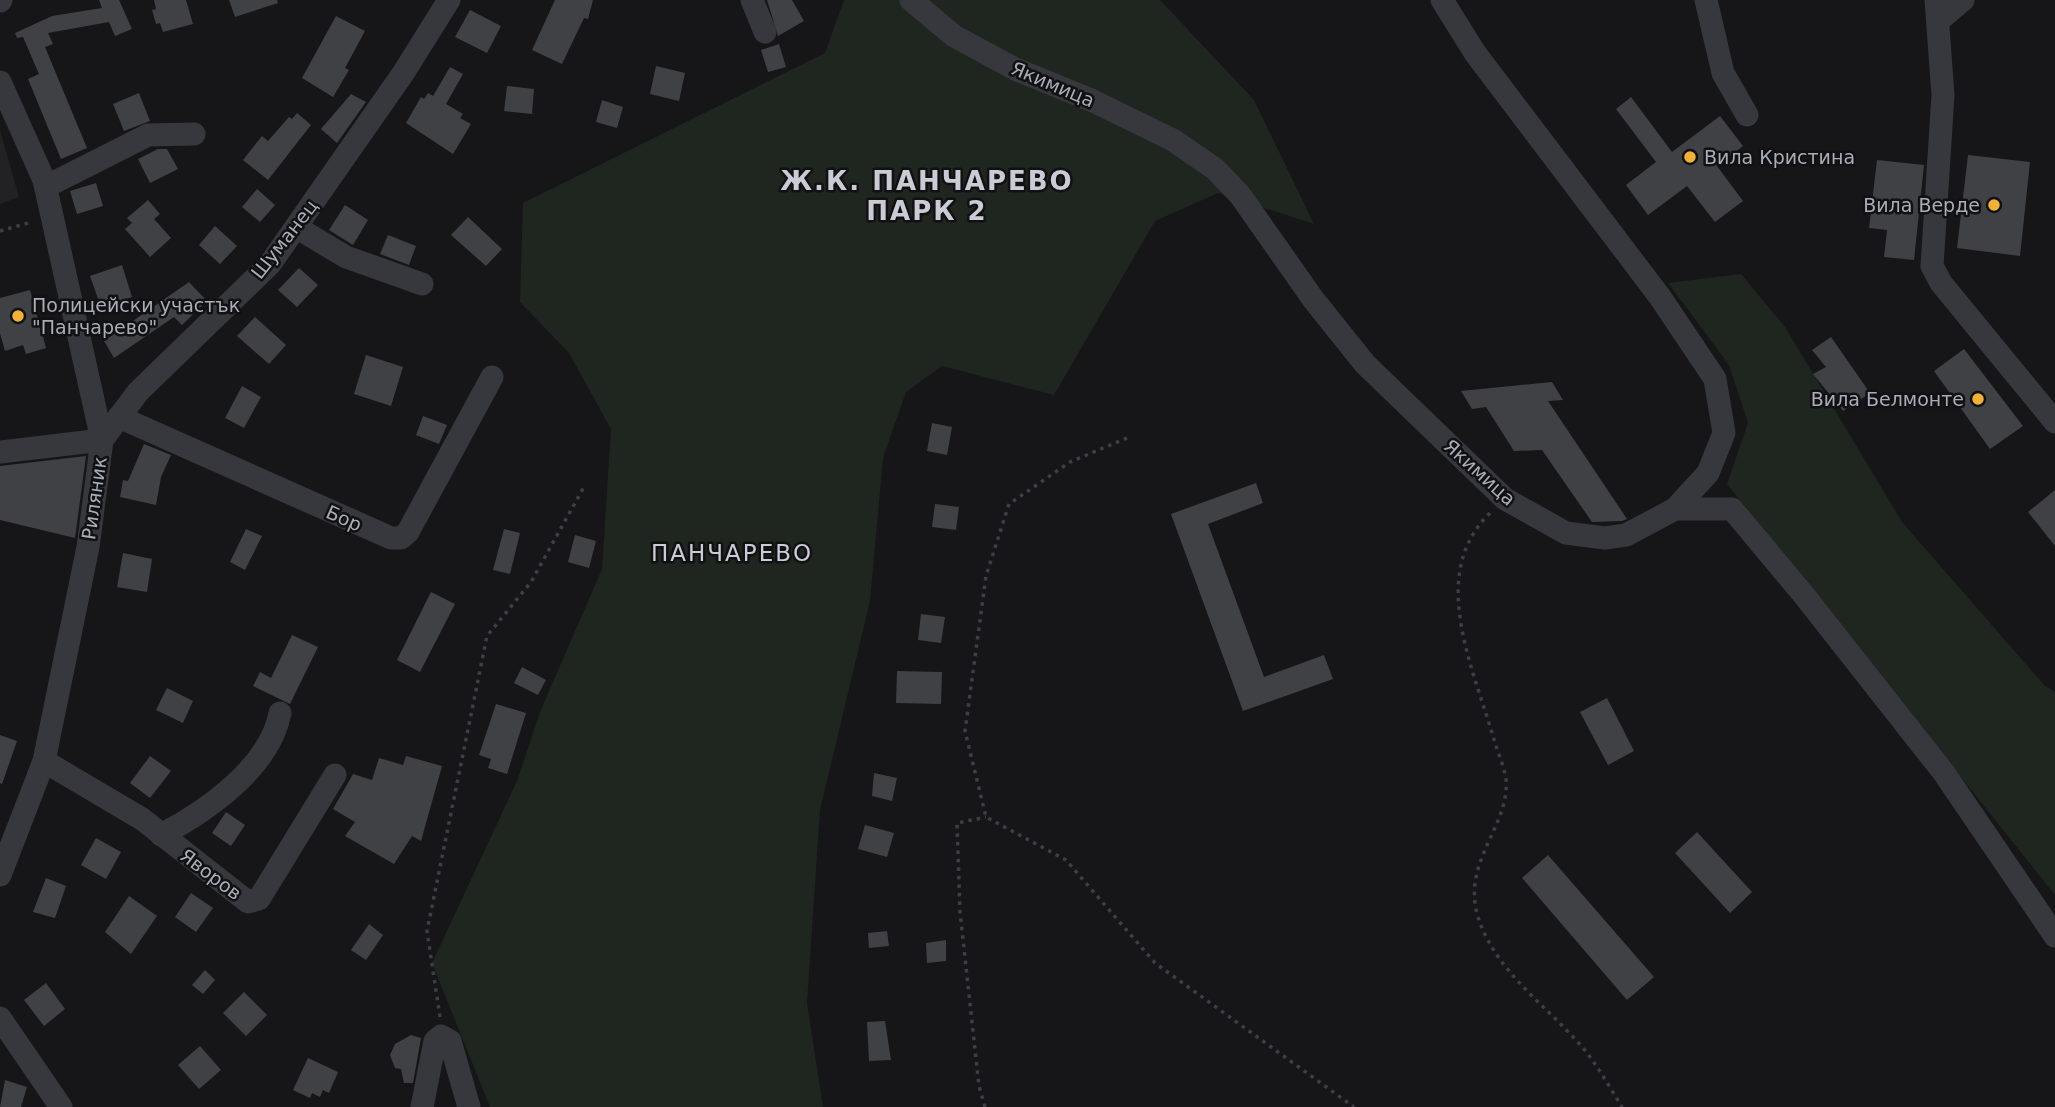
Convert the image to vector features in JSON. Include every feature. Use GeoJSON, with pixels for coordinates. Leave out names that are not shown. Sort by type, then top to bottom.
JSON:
{"type":"FeatureCollection","features":[{"type":"Feature","properties":{"kind":"street","name":"Шуманец"},"geometry":{"type":"LineString","coordinates":[[102,440],[138,392],[270,264],[404,72],[449,0]]}},
{"type":"Feature","properties":{"kind":"street"},"geometry":{"type":"LineString","coordinates":[[752,0],[765,32]]}},
{"type":"Feature","properties":{"kind":"street","name":"Якимица"},"geometry":{"type":"LineString","coordinates":[[911,0],[954,36],[1015,69],[1091,100],[1173,140],[1215,169],[1240,195],[1314,299],[1365,364],[1505,499],[1566,533],[1587,537],[1626,535],[1675,509],[1709,473],[1724,433],[1715,379],[1660,297],[1475,53],[1442,0]]}},
{"type":"Feature","properties":{"kind":"street"},"geometry":{"type":"LineString","coordinates":[[1706,0],[1723,74],[1746,115]]}},
{"type":"Feature","properties":{"kind":"street"},"geometry":{"type":"LineString","coordinates":[[1963,0],[1937,11],[1943,95],[1933,266],[1941,283],[2055,422]]}},
{"type":"Feature","properties":{"kind":"street","name":"Риляник"},"geometry":{"type":"LineString","coordinates":[[0,82],[44,180],[102,440],[88,547],[44,761],[0,875]]}},
{"type":"Feature","properties":{"kind":"street"},"geometry":{"type":"LineString","coordinates":[[44,180],[55,182],[148,135],[194,134]]}},
{"type":"Feature","properties":{"kind":"street"},"geometry":{"type":"LineString","coordinates":[[296,227],[346,257],[422,284]]}},
{"type":"Feature","properties":{"kind":"street","name":"Бор"},"geometry":{"type":"LineString","coordinates":[[119,417],[391,538],[401,538],[408,532],[492,377]]}},
{"type":"Feature","properties":{"kind":"street"},"geometry":{"type":"LineString","coordinates":[[0,452],[102,440]]}},
{"type":"Feature","properties":{"kind":"street"},"geometry":{"type":"LineString","coordinates":[[1675,509],[1732,509],[1803,594],[1944,773],[2055,936]]}},
{"type":"Feature","properties":{"kind":"street"},"geometry":{"type":"LineString","coordinates":[[161,835],[239,782],[260,758],[277,729],[280,713]]}},
{"type":"Feature","properties":{"kind":"street","name":"Яворов"},"geometry":{"type":"LineString","coordinates":[[44,761],[142,819],[248,902],[260,899],[335,775]]}},
{"type":"Feature","properties":{"kind":"street"},"geometry":{"type":"LineString","coordinates":[[0,1017],[61,1107]]}},
{"type":"Feature","properties":{"kind":"street"},"geometry":{"type":"LineString","coordinates":[[422,1107],[435,1041],[441,1036],[450,1041],[469,1107]]}},
{"type":"Feature","properties":{"kind":"path"},"geometry":{"type":"LineString","coordinates":[[0,231],[51,217]]}},
{"type":"Feature","properties":{"kind":"path"},"geometry":{"type":"LineString","coordinates":[[986,817],[965,731],[986,576],[1009,505],[1070,462],[1127,438]]}},
{"type":"Feature","properties":{"kind":"path"},"geometry":{"type":"LineString","coordinates":[[441,1036],[427,931],[487,636],[531,582],[585,485]]}},
{"type":"Feature","properties":{"kind":"path"},"geometry":{"type":"LineString","coordinates":[[1505,499],[1480,523],[1464,550],[1456,580],[1457,610],[1506,780],[1499,818],[1483,849],[1473,887],[1478,918],[1498,954],[1525,990],[1587,1053],[1622,1107]]}},
{"type":"Feature","properties":{"kind":"path"},"geometry":{"type":"LineString","coordinates":[[985,1107],[979,1086],[960,912],[957,823],[986,817],[1066,860],[1155,963],[1354,1107]]}},
{"type":"Feature","properties":{"kind":"shaded area"},"geometry":{"type":"Polygon","coordinates":[[[844,0],[1160,0],[1254,100],[1314,224],[1218,193],[1155,221],[1054,395],[942,366],[906,392],[883,458],[870,601],[820,810],[807,1003],[823,1107],[490,1107],[432,963],[517,781],[540,712],[602,569],[611,429],[569,353],[520,302],[523,203],[825,53],[844,0]]]}},
{"type":"Feature","properties":{"kind":"shaded area"},"geometry":{"type":"Polygon","coordinates":[[[0,130],[19,197],[0,204],[0,130]]]}},
{"type":"Feature","properties":{"kind":"shaded area"},"geometry":{"type":"Polygon","coordinates":[[[1741,274],[1785,327],[1902,522],[2045,686],[2055,692],[2055,895],[1727,484],[1748,423],[1729,365],[1668,283],[1741,274]]]}},
{"type":"Feature","properties":{"kind":"building"},"geometry":{"type":"Polygon","coordinates":[[[99,0],[119,0],[132,29],[115,36],[109,22],[48,33],[53,44],[45,47],[87,148],[61,159],[28,79],[39,74],[23,37],[17,38],[15,33],[52,16],[102,8],[99,0]]]}},
{"type":"Feature","properties":{"kind":"building"},"geometry":{"type":"Polygon","coordinates":[[[154,0],[186,0],[193,24],[163,32],[160,23],[156,24],[152,10],[156,9],[154,0]]]}},
{"type":"Feature","properties":{"kind":"building"},"geometry":{"type":"Polygon","coordinates":[[[229,0],[277,0],[278,3],[235,17],[229,0]]]}},
{"type":"Feature","properties":{"kind":"building"},"geometry":{"type":"Polygon","coordinates":[[[555,0],[593,0],[588,19],[584,18],[562,64],[532,50],[555,0]]]}},
{"type":"Feature","properties":{"kind":"building"},"geometry":{"type":"Polygon","coordinates":[[[767,0],[792,0],[804,21],[778,36],[767,0]]]}},
{"type":"Feature","properties":{"kind":"building"},"geometry":{"type":"Polygon","coordinates":[[[470,10],[501,26],[487,53],[455,37],[470,10]]]}},
{"type":"Feature","properties":{"kind":"building"},"geometry":{"type":"Polygon","coordinates":[[[336,16],[365,31],[345,68],[349,70],[333,97],[302,78],[336,16]]]}},
{"type":"Feature","properties":{"kind":"building"},"geometry":{"type":"Polygon","coordinates":[[[779,44],[786,67],[768,72],[761,50],[779,44]]]}},
{"type":"Feature","properties":{"kind":"building"},"geometry":{"type":"Polygon","coordinates":[[[656,66],[685,73],[679,101],[650,94],[656,66]]]}},
{"type":"Feature","properties":{"kind":"building"},"geometry":{"type":"Polygon","coordinates":[[[450,67],[463,74],[446,104],[463,114],[460,118],[471,124],[453,154],[406,123],[421,97],[424,99],[428,93],[433,96],[450,67]]]}},
{"type":"Feature","properties":{"kind":"building"},"geometry":{"type":"Polygon","coordinates":[[[507,86],[534,89],[532,114],[504,111],[507,86]]]}},
{"type":"Feature","properties":{"kind":"building"},"geometry":{"type":"Polygon","coordinates":[[[139,93],[150,121],[124,131],[113,104],[139,93]]]}},
{"type":"Feature","properties":{"kind":"building"},"geometry":{"type":"Polygon","coordinates":[[[351,94],[366,102],[337,143],[321,129],[351,94]]]}},
{"type":"Feature","properties":{"kind":"building","name":"Вила Кристина"},"geometry":{"type":"Polygon","coordinates":[[[1631,97],[1672,152],[1720,116],[1743,146],[1717,166],[1743,201],[1715,222],[1687,186],[1648,215],[1626,185],[1656,162],[1616,109],[1631,97]]]}},
{"type":"Feature","properties":{"kind":"building"},"geometry":{"type":"Polygon","coordinates":[[[602,100],[623,107],[617,128],[596,122],[602,100]]]}},
{"type":"Feature","properties":{"kind":"building"},"geometry":{"type":"Polygon","coordinates":[[[297,113],[311,125],[268,180],[243,160],[262,136],[268,141],[289,117],[292,119],[297,113]]]}},
{"type":"Feature","properties":{"kind":"building"},"geometry":{"type":"Polygon","coordinates":[[[158,149],[167,149],[178,169],[150,183],[138,159],[158,149]]]}},
{"type":"Feature","properties":{"kind":"building","name":"Вила Верде"},"geometry":{"type":"Polygon","coordinates":[[[1968,155],[2030,162],[2020,256],[1957,248],[1968,155]]]}},
{"type":"Feature","properties":{"kind":"building"},"geometry":{"type":"Polygon","coordinates":[[[1877,160],[1924,165],[1914,260],[1884,257],[1887,230],[1869,228],[1877,160]]]}},
{"type":"Feature","properties":{"kind":"building"},"geometry":{"type":"Polygon","coordinates":[[[96,183],[103,206],[77,214],[70,191],[96,183]]]}},
{"type":"Feature","properties":{"kind":"building"},"geometry":{"type":"Polygon","coordinates":[[[257,189],[275,205],[260,222],[242,207],[257,189]]]}},
{"type":"Feature","properties":{"kind":"building"},"geometry":{"type":"Polygon","coordinates":[[[148,200],[160,214],[154,219],[171,238],[150,257],[125,229],[132,223],[127,218],[148,200]]]}},
{"type":"Feature","properties":{"kind":"building"},"geometry":{"type":"Polygon","coordinates":[[[345,205],[368,220],[353,245],[329,230],[345,205]]]}},
{"type":"Feature","properties":{"kind":"building"},"geometry":{"type":"Polygon","coordinates":[[[468,217],[502,249],[486,266],[451,235],[468,217]]]}},
{"type":"Feature","properties":{"kind":"building"},"geometry":{"type":"Polygon","coordinates":[[[215,226],[237,246],[220,264],[199,245],[215,226]]]}},
{"type":"Feature","properties":{"kind":"building"},"geometry":{"type":"Polygon","coordinates":[[[388,235],[416,246],[409,265],[380,254],[388,235]]]}},
{"type":"Feature","properties":{"kind":"building"},"geometry":{"type":"Polygon","coordinates":[[[122,265],[132,297],[101,307],[90,276],[122,265]]]}},
{"type":"Feature","properties":{"kind":"building"},"geometry":{"type":"Polygon","coordinates":[[[299,268],[318,285],[297,307],[278,290],[299,268]]]}},
{"type":"Feature","properties":{"kind":"building"},"geometry":{"type":"Polygon","coordinates":[[[189,282],[207,301],[182,325],[174,317],[114,358],[104,341],[189,282]]]}},
{"type":"Feature","properties":{"kind":"building","name":"Полицейски участък \"Панчарево\""},"geometry":{"type":"Polygon","coordinates":[[[30,290],[46,348],[26,354],[23,345],[5,351],[0,333],[0,298],[30,290]]]}},
{"type":"Feature","properties":{"kind":"building"},"geometry":{"type":"Polygon","coordinates":[[[255,317],[286,345],[269,364],[237,336],[255,317]]]}},
{"type":"Feature","properties":{"kind":"building"},"geometry":{"type":"Polygon","coordinates":[[[1831,337],[1870,393],[1843,411],[1813,374],[1826,367],[1812,350],[1831,337]]]}},
{"type":"Feature","properties":{"kind":"building","name":"Вила Белмонте"},"geometry":{"type":"Polygon","coordinates":[[[1964,349],[2023,426],[1990,449],[1934,371],[1964,349]]]}},
{"type":"Feature","properties":{"kind":"building"},"geometry":{"type":"Polygon","coordinates":[[[366,355],[403,367],[391,406],[354,394],[366,355]]]}},
{"type":"Feature","properties":{"kind":"building"},"geometry":{"type":"Polygon","coordinates":[[[1552,382],[1563,400],[1548,401],[1627,519],[1592,522],[1542,450],[1514,451],[1486,407],[1472,409],[1461,391],[1552,382]]]}},
{"type":"Feature","properties":{"kind":"building"},"geometry":{"type":"Polygon","coordinates":[[[242,386],[261,397],[244,428],[225,418],[242,386]]]}},
{"type":"Feature","properties":{"kind":"building"},"geometry":{"type":"Polygon","coordinates":[[[423,416],[447,425],[439,444],[416,435],[423,416]]]}},
{"type":"Feature","properties":{"kind":"building"},"geometry":{"type":"Polygon","coordinates":[[[932,423],[952,427],[947,455],[927,451],[932,423]]]}},
{"type":"Feature","properties":{"kind":"building"},"geometry":{"type":"Polygon","coordinates":[[[144,444],[171,455],[161,477],[156,505],[120,497],[123,480],[128,481],[144,444]]]}},
{"type":"Feature","properties":{"kind":"building"},"geometry":{"type":"Polygon","coordinates":[[[86,456],[75,538],[0,520],[0,466],[86,456]]]}},
{"type":"Feature","properties":{"kind":"building"},"geometry":{"type":"Polygon","coordinates":[[[1256,483],[1263,503],[1208,524],[1264,677],[1324,655],[1333,679],[1243,711],[1171,514],[1256,483]]]}},
{"type":"Feature","properties":{"kind":"building"},"geometry":{"type":"Polygon","coordinates":[[[2055,490],[2055,546],[2028,512],[2055,490]]]}},
{"type":"Feature","properties":{"kind":"building"},"geometry":{"type":"Polygon","coordinates":[[[935,504],[959,507],[956,530],[932,527],[935,504]]]}},
{"type":"Feature","properties":{"kind":"building"},"geometry":{"type":"Polygon","coordinates":[[[246,529],[262,536],[245,570],[230,562],[246,529]]]}},
{"type":"Feature","properties":{"kind":"building"},"geometry":{"type":"Polygon","coordinates":[[[504,529],[520,533],[510,574],[493,570],[504,529]]]}},
{"type":"Feature","properties":{"kind":"building"},"geometry":{"type":"Polygon","coordinates":[[[575,535],[596,541],[589,568],[568,562],[575,535]]]}},
{"type":"Feature","properties":{"kind":"building"},"geometry":{"type":"Polygon","coordinates":[[[123,553],[152,559],[147,592],[117,587],[123,553]]]}},
{"type":"Feature","properties":{"kind":"building"},"geometry":{"type":"Polygon","coordinates":[[[431,592],[455,604],[420,672],[397,660],[431,592]]]}},
{"type":"Feature","properties":{"kind":"building"},"geometry":{"type":"Polygon","coordinates":[[[921,614],[945,617],[941,643],[918,640],[921,614]]]}},
{"type":"Feature","properties":{"kind":"building"},"geometry":{"type":"Polygon","coordinates":[[[292,635],[318,647],[290,704],[253,686],[260,672],[271,678],[292,635]]]}},
{"type":"Feature","properties":{"kind":"building"},"geometry":{"type":"Polygon","coordinates":[[[522,667],[546,680],[538,695],[514,683],[522,667]]]}},
{"type":"Feature","properties":{"kind":"building"},"geometry":{"type":"Polygon","coordinates":[[[897,671],[942,672],[941,704],[896,703],[897,671]]]}},
{"type":"Feature","properties":{"kind":"building"},"geometry":{"type":"Polygon","coordinates":[[[167,688],[193,701],[183,723],[156,710],[167,688]]]}},
{"type":"Feature","properties":{"kind":"building"},"geometry":{"type":"Polygon","coordinates":[[[1607,698],[1634,751],[1608,765],[1580,712],[1607,698]]]}},
{"type":"Feature","properties":{"kind":"building"},"geometry":{"type":"Polygon","coordinates":[[[496,704],[526,713],[507,774],[488,768],[491,759],[479,755],[496,704]]]}},
{"type":"Feature","properties":{"kind":"building"},"geometry":{"type":"Polygon","coordinates":[[[0,735],[17,741],[2,784],[0,783],[0,735]]]}},
{"type":"Feature","properties":{"kind":"building"},"geometry":{"type":"Polygon","coordinates":[[[150,756],[171,771],[150,798],[130,783],[150,756]]]}},
{"type":"Feature","properties":{"kind":"building"},"geometry":{"type":"Polygon","coordinates":[[[406,756],[442,766],[421,841],[412,836],[394,864],[345,836],[355,822],[333,809],[353,774],[372,780],[379,758],[403,765],[406,756]]]}},
{"type":"Feature","properties":{"kind":"building"},"geometry":{"type":"Polygon","coordinates":[[[874,773],[897,778],[892,801],[872,796],[874,773]]]}},
{"type":"Feature","properties":{"kind":"building"},"geometry":{"type":"Polygon","coordinates":[[[226,812],[245,825],[231,846],[212,833],[226,812]]]}},
{"type":"Feature","properties":{"kind":"building"},"geometry":{"type":"Polygon","coordinates":[[[865,825],[894,833],[887,857],[858,849],[865,825]]]}},
{"type":"Feature","properties":{"kind":"building"},"geometry":{"type":"Polygon","coordinates":[[[1697,832],[1752,892],[1730,913],[1675,853],[1697,832]]]}},
{"type":"Feature","properties":{"kind":"building"},"geometry":{"type":"Polygon","coordinates":[[[96,838],[121,852],[106,879],[81,865],[96,838]]]}},
{"type":"Feature","properties":{"kind":"building"},"geometry":{"type":"Polygon","coordinates":[[[1548,855],[1654,977],[1627,1000],[1522,878],[1548,855]]]}},
{"type":"Feature","properties":{"kind":"building"},"geometry":{"type":"Polygon","coordinates":[[[46,878],[66,886],[55,918],[33,912],[46,878]]]}},
{"type":"Feature","properties":{"kind":"building"},"geometry":{"type":"Polygon","coordinates":[[[191,893],[213,908],[196,932],[175,917],[191,893]]]}},
{"type":"Feature","properties":{"kind":"building"},"geometry":{"type":"Polygon","coordinates":[[[129,896],[157,916],[131,954],[105,932],[129,896]]]}},
{"type":"Feature","properties":{"kind":"building"},"geometry":{"type":"Polygon","coordinates":[[[369,924],[383,935],[366,960],[351,950],[369,924]]]}},
{"type":"Feature","properties":{"kind":"building"},"geometry":{"type":"Polygon","coordinates":[[[887,931],[889,946],[869,948],[868,933],[887,931]]]}},
{"type":"Feature","properties":{"kind":"building"},"geometry":{"type":"Polygon","coordinates":[[[946,940],[946,961],[927,963],[926,943],[946,940]]]}},
{"type":"Feature","properties":{"kind":"building"},"geometry":{"type":"Polygon","coordinates":[[[205,970],[215,980],[203,994],[192,985],[205,970]]]}},
{"type":"Feature","properties":{"kind":"building"},"geometry":{"type":"Polygon","coordinates":[[[46,983],[65,1009],[44,1026],[24,1000],[46,983]]]}},
{"type":"Feature","properties":{"kind":"building"},"geometry":{"type":"Polygon","coordinates":[[[244,992],[267,1015],[246,1036],[223,1013],[244,992]]]}},
{"type":"Feature","properties":{"kind":"building"},"geometry":{"type":"Polygon","coordinates":[[[885,1021],[891,1060],[869,1061],[867,1022],[885,1021]]]}},
{"type":"Feature","properties":{"kind":"building"},"geometry":{"type":"Polygon","coordinates":[[[411,1035],[421,1038],[413,1083],[404,1083],[401,1069],[395,1068],[390,1055],[395,1044],[411,1035]]]}},
{"type":"Feature","properties":{"kind":"building"},"geometry":{"type":"Polygon","coordinates":[[[200,1046],[221,1070],[199,1089],[178,1065],[200,1046]]]}},
{"type":"Feature","properties":{"kind":"building"},"geometry":{"type":"Polygon","coordinates":[[[308,1058],[338,1072],[329,1093],[323,1090],[320,1097],[312,1093],[310,1098],[293,1090],[308,1058]]]}},
{"type":"Feature","properties":{"kind":"building"},"geometry":{"type":"Polygon","coordinates":[[[5,1080],[27,1087],[21,1107],[0,1107],[5,1080]]]}},
{"type":"Feature","properties":{"kind":"place","name":"Вила Кристина"},"geometry":{"type":"Point","coordinates":[1690,157]}},
{"type":"Feature","properties":{"kind":"place","name":"Вила Верде"},"geometry":{"type":"Point","coordinates":[1994,205]}},
{"type":"Feature","properties":{"kind":"place","name":"Полицейски участък \"Панчарево\""},"geometry":{"type":"Point","coordinates":[18,316]}},
{"type":"Feature","properties":{"kind":"place","name":"Вила Белмонте"},"geometry":{"type":"Point","coordinates":[1978,399]}},
{"type":"Feature","properties":{"kind":"district","name":"Ж.К. ПАНЧАРЕВО ПАРК 2"},"geometry":{"type":"Point","coordinates":[927,196]}},
{"type":"Feature","properties":{"kind":"district","name":"ПАНЧАРЕВО"},"geometry":{"type":"Point","coordinates":[732,553]}}]}
